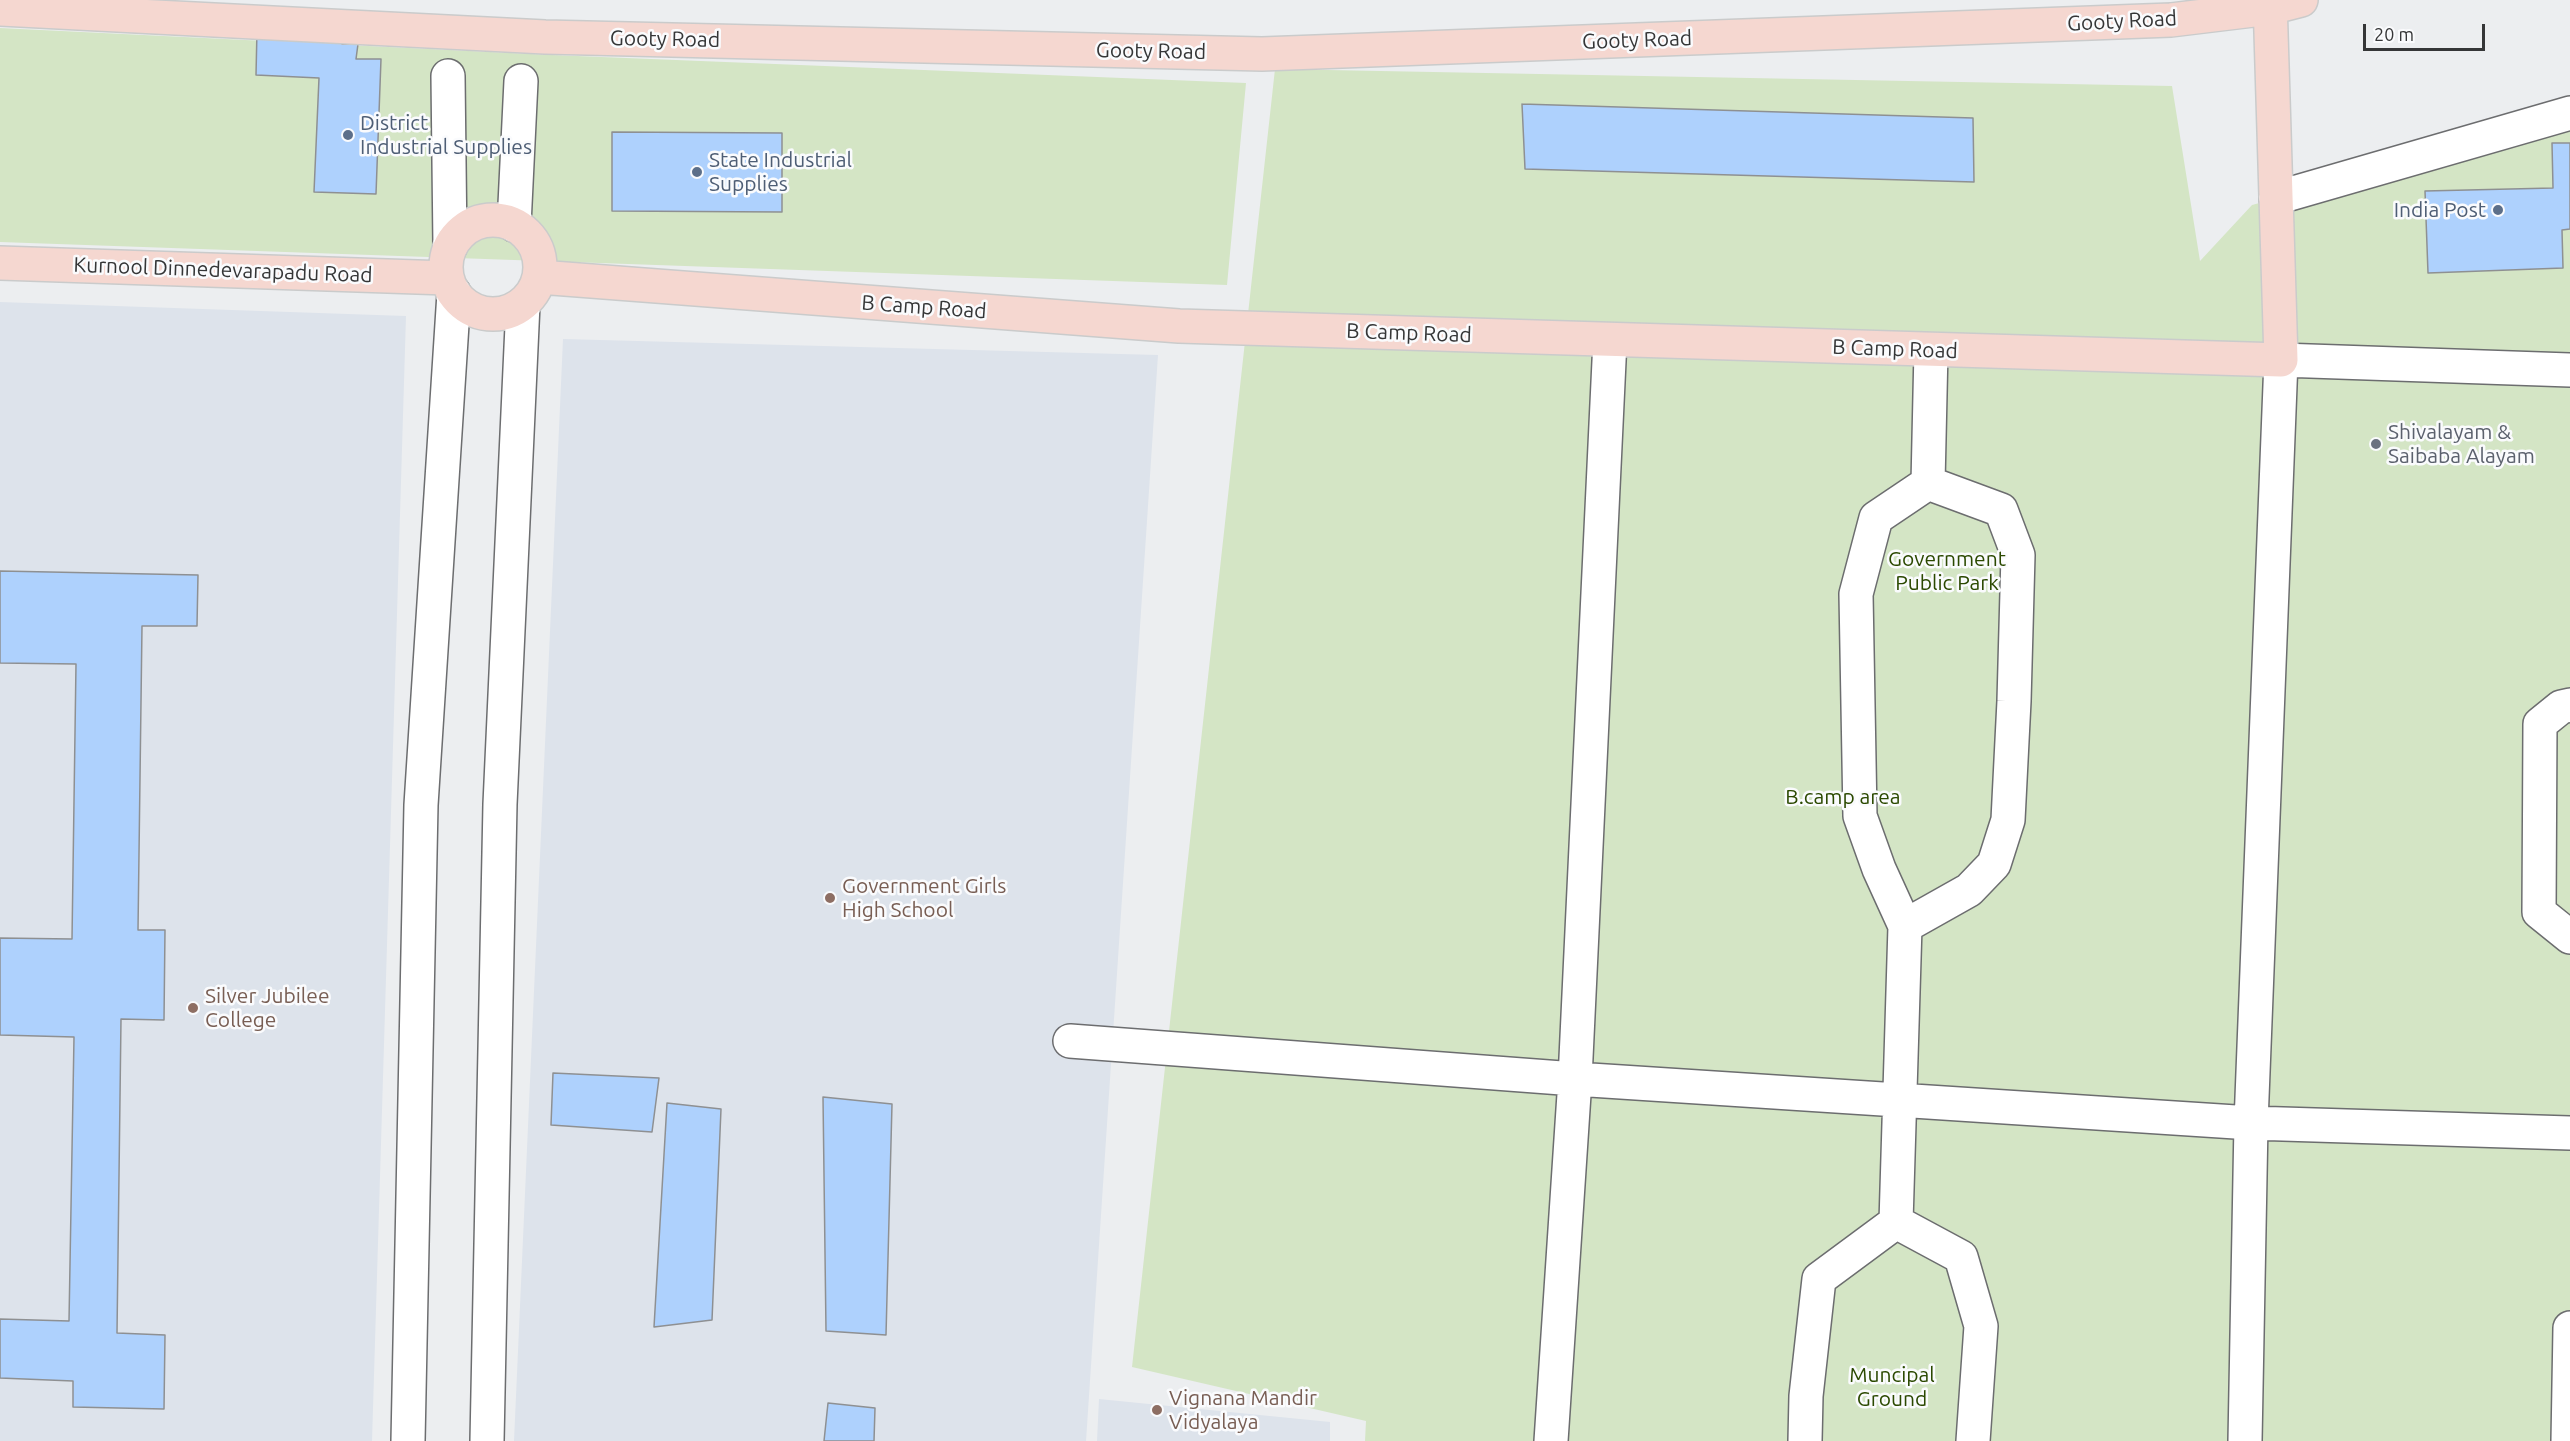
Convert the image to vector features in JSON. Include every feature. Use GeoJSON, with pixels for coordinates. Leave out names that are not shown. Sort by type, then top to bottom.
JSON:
{"type":"FeatureCollection","features":[{"type":"Feature","properties":{"kind":"main road","name":"Gooty Road"},"geometry":{"type":"LineString","coordinates":[[0,9],[545,37],[1262,54],[2280,3]]}},
{"type":"Feature","properties":{"kind":"main road"},"geometry":{"type":"LineString","coordinates":[[2280,3],[2276,198],[2281,360]]}},
{"type":"Feature","properties":{"kind":"main road"},"geometry":{"type":"LineString","coordinates":[[485,220],[500,220],[514,225],[527,234],[535,246],[540,261],[531,290],[509,312],[494,315],[478,313],[464,305],[450,273],[459,235],[470,226],[485,220]]}},
{"type":"Feature","properties":{"kind":"main road","name":"Kurnool Dinnedevarapadu Road"},"geometry":{"type":"LineString","coordinates":[[0,263],[450,273]]}},
{"type":"Feature","properties":{"kind":"main road","name":"B Camp Road"},"geometry":{"type":"LineString","coordinates":[[531,290],[1179,326],[2281,360]]}},
{"type":"Feature","properties":{"kind":"street"},"geometry":{"type":"LineString","coordinates":[[408,1441],[421,805],[450,273],[447,76]]}},
{"type":"Feature","properties":{"kind":"street"},"geometry":{"type":"LineString","coordinates":[[514,225],[521,81]]}},
{"type":"Feature","properties":{"kind":"street"},"geometry":{"type":"LineString","coordinates":[[2276,198],[2570,113]]}},
{"type":"Feature","properties":{"kind":"street"},"geometry":{"type":"LineString","coordinates":[[487,1441],[500,804],[531,290]]}},
{"type":"Feature","properties":{"kind":"street"},"geometry":{"type":"LineString","coordinates":[[1551,1441],[1575,1079],[1610,340]]}},
{"type":"Feature","properties":{"kind":"street"},"geometry":{"type":"LineString","coordinates":[[1928,483],[1931,350]]}},
{"type":"Feature","properties":{"kind":"street"},"geometry":{"type":"LineString","coordinates":[[2245,1441],[2251,1123],[2281,360],[2570,370]]}},
{"type":"Feature","properties":{"kind":"street"},"geometry":{"type":"LineString","coordinates":[[1905,926],[1970,890],[1994,864],[2008,820],[2014,713],[2018,555],[2001,510],[1928,483]]}},
{"type":"Feature","properties":{"kind":"street"},"geometry":{"type":"LineString","coordinates":[[1896,1222],[1905,926],[1879,869],[1860,816],[1856,594],[1876,518],[1928,483]]}},
{"type":"Feature","properties":{"kind":"street"},"geometry":{"type":"LineString","coordinates":[[2570,705],[2561,707],[2540,724],[2539,900],[2539,912],[2570,937]]}},
{"type":"Feature","properties":{"kind":"street"},"geometry":{"type":"LineString","coordinates":[[1070,1041],[1575,1079],[2251,1123],[2570,1133]]}},
{"type":"Feature","properties":{"kind":"street"},"geometry":{"type":"LineString","coordinates":[[1805,1441],[1806,1396],[1819,1279],[1896,1222]]}},
{"type":"Feature","properties":{"kind":"street"},"geometry":{"type":"LineString","coordinates":[[1896,1222],[1961,1257],[1981,1326],[1973,1441]]}},
{"type":"Feature","properties":{"kind":"street"},"geometry":{"type":"LineString","coordinates":[[2568,1441],[2570,1328]]}},
{"type":"Feature","properties":{"kind":"shaded area","name":"Silver Jubilee College"},"geometry":{"type":"Polygon","coordinates":[[[0,302],[406,316],[372,1441],[0,1441],[0,302]]]}},
{"type":"Feature","properties":{"kind":"shaded area","name":"Government Girls High School"},"geometry":{"type":"Polygon","coordinates":[[[563,339],[1158,355],[1086,1441],[514,1441],[563,339]]]}},
{"type":"Feature","properties":{"kind":"shaded area","name":"Vignana Mandir Vidyalaya"},"geometry":{"type":"Polygon","coordinates":[[[1099,1399],[1330,1422],[1330,1441],[1097,1441],[1099,1399]]]}},
{"type":"Feature","properties":{"kind":"green space"},"geometry":{"type":"Polygon","coordinates":[[[0,28],[552,55],[1246,83],[1227,285],[0,242],[0,28]]]}},
{"type":"Feature","properties":{"kind":"green space","name":"B.camp area"},"geometry":{"type":"Polygon","coordinates":[[[1275,69],[2172,86],[2200,261],[2252,205],[2570,119],[2570,1441],[1365,1441],[1366,1421],[1132,1367],[1275,69]]]}},
{"type":"Feature","properties":{"kind":"building","name":"District Industrial Supplies"},"geometry":{"type":"Polygon","coordinates":[[[257,30],[338,33],[342,44],[358,44],[356,59],[381,59],[376,194],[314,192],[319,78],[256,75],[257,30]]]}},
{"type":"Feature","properties":{"kind":"building"},"geometry":{"type":"Polygon","coordinates":[[[1522,104],[1973,118],[1974,182],[1525,169],[1522,104]]]}},
{"type":"Feature","properties":{"kind":"building","name":"State Industrial Supplies"},"geometry":{"type":"Polygon","coordinates":[[[612,132],[782,133],[782,212],[612,211],[612,132]]]}},
{"type":"Feature","properties":{"kind":"building","name":"India Post"},"geometry":{"type":"Polygon","coordinates":[[[2552,143],[2570,143],[2570,229],[2562,230],[2563,268],[2428,273],[2425,191],[2553,188],[2552,143]]]}},
{"type":"Feature","properties":{"kind":"building"},"geometry":{"type":"Polygon","coordinates":[[[0,571],[198,575],[197,626],[142,626],[138,930],[165,930],[164,1020],[121,1019],[117,1333],[165,1335],[164,1409],[73,1407],[73,1381],[0,1378],[0,1319],[69,1321],[74,1037],[0,1035],[0,938],[72,939],[76,664],[0,663],[0,571]]]}},
{"type":"Feature","properties":{"kind":"building"},"geometry":{"type":"Polygon","coordinates":[[[553,1073],[659,1078],[652,1132],[551,1125],[553,1073]]]}},
{"type":"Feature","properties":{"kind":"building"},"geometry":{"type":"Polygon","coordinates":[[[823,1097],[892,1104],[886,1335],[826,1331],[823,1097]]]}},
{"type":"Feature","properties":{"kind":"building"},"geometry":{"type":"Polygon","coordinates":[[[667,1103],[721,1109],[712,1320],[654,1327],[667,1103]]]}},
{"type":"Feature","properties":{"kind":"building"},"geometry":{"type":"Polygon","coordinates":[[[828,1403],[875,1408],[874,1441],[824,1441],[828,1403]]]}},
{"type":"Feature","properties":{"kind":"place","name":"District Industrial Supplies"},"geometry":{"type":"Point","coordinates":[348,135]}},
{"type":"Feature","properties":{"kind":"place","name":"State Industrial Supplies"},"geometry":{"type":"Point","coordinates":[697,172]}},
{"type":"Feature","properties":{"kind":"place","name":"India Post"},"geometry":{"type":"Point","coordinates":[2498,210]}},
{"type":"Feature","properties":{"kind":"place","name":"Shivalayam & Saibaba Alayam"},"geometry":{"type":"Point","coordinates":[2376,444]}},
{"type":"Feature","properties":{"kind":"place","name":"Government Girls High School"},"geometry":{"type":"Point","coordinates":[830,898]}},
{"type":"Feature","properties":{"kind":"place","name":"Silver Jubilee College"},"geometry":{"type":"Point","coordinates":[193,1008]}},
{"type":"Feature","properties":{"kind":"place","name":"Vignana Mandir Vidyalaya"},"geometry":{"type":"Point","coordinates":[1157,1410]}},
{"type":"Feature","properties":{"kind":"park label","name":"Government Public Park"},"geometry":{"type":"Point","coordinates":[1947,571]}},
{"type":"Feature","properties":{"kind":"park label","name":"Muncipal Ground"},"geometry":{"type":"Point","coordinates":[1892,1387]}}]}
